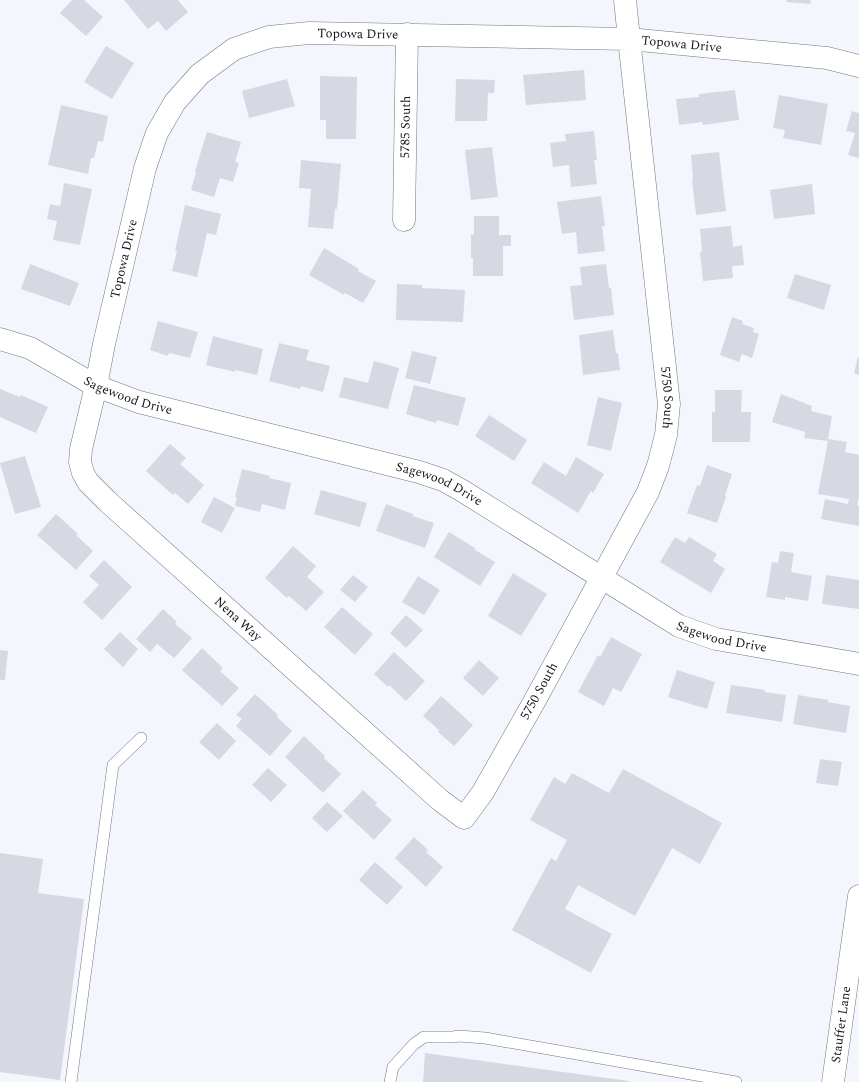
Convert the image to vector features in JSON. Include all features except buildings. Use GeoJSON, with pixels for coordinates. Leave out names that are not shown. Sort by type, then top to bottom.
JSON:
{"type":"FeatureCollection","features":[{"type":"Feature","properties":{"kind":"street","name":"5750 South"},"geometry":{"type":"LineString","coordinates":[[464,818],[483,792],[648,492],[658,466],[666,435],[669,404],[625,0]]}},
{"type":"Feature","properties":{"kind":"street","name":"Topowa Drive"},"geometry":{"type":"LineString","coordinates":[[96,386],[104,344],[145,168],[156,133],[175,102],[200,74],[234,49],[269,37],[309,33],[629,39],[827,58],[859,66]]}},
{"type":"Feature","properties":{"kind":"street","name":"5785 South"},"geometry":{"type":"LineString","coordinates":[[404,220],[407,34]]}},
{"type":"Feature","properties":{"kind":"street","name":"Sagewood Drive"},"geometry":{"type":"LineString","coordinates":[[0,339],[30,348],[96,386],[139,402],[412,470],[443,480],[462,490],[600,578],[679,626],[699,634],[732,642],[859,664]]}},
{"type":"Feature","properties":{"kind":"street","name":"Nena Way"},"geometry":{"type":"LineString","coordinates":[[96,386],[81,449],[83,473],[88,482],[113,507],[440,800],[464,818]]}},
{"type":"Feature","properties":{"kind":"street","name":"Stauffer Lane"},"geometry":{"type":"LineString","coordinates":[[833,1082],[852,985],[859,896]]}},
{"type":"Feature","properties":{"kind":"lane"},"geometry":{"type":"LineString","coordinates":[[71,1082],[113,765],[141,738]]}},
{"type":"Feature","properties":{"kind":"lane"},"geometry":{"type":"LineString","coordinates":[[390,1082],[393,1067],[414,1044],[424,1037],[459,1036],[485,1038],[721,1081],[736,1082]]}}]}
